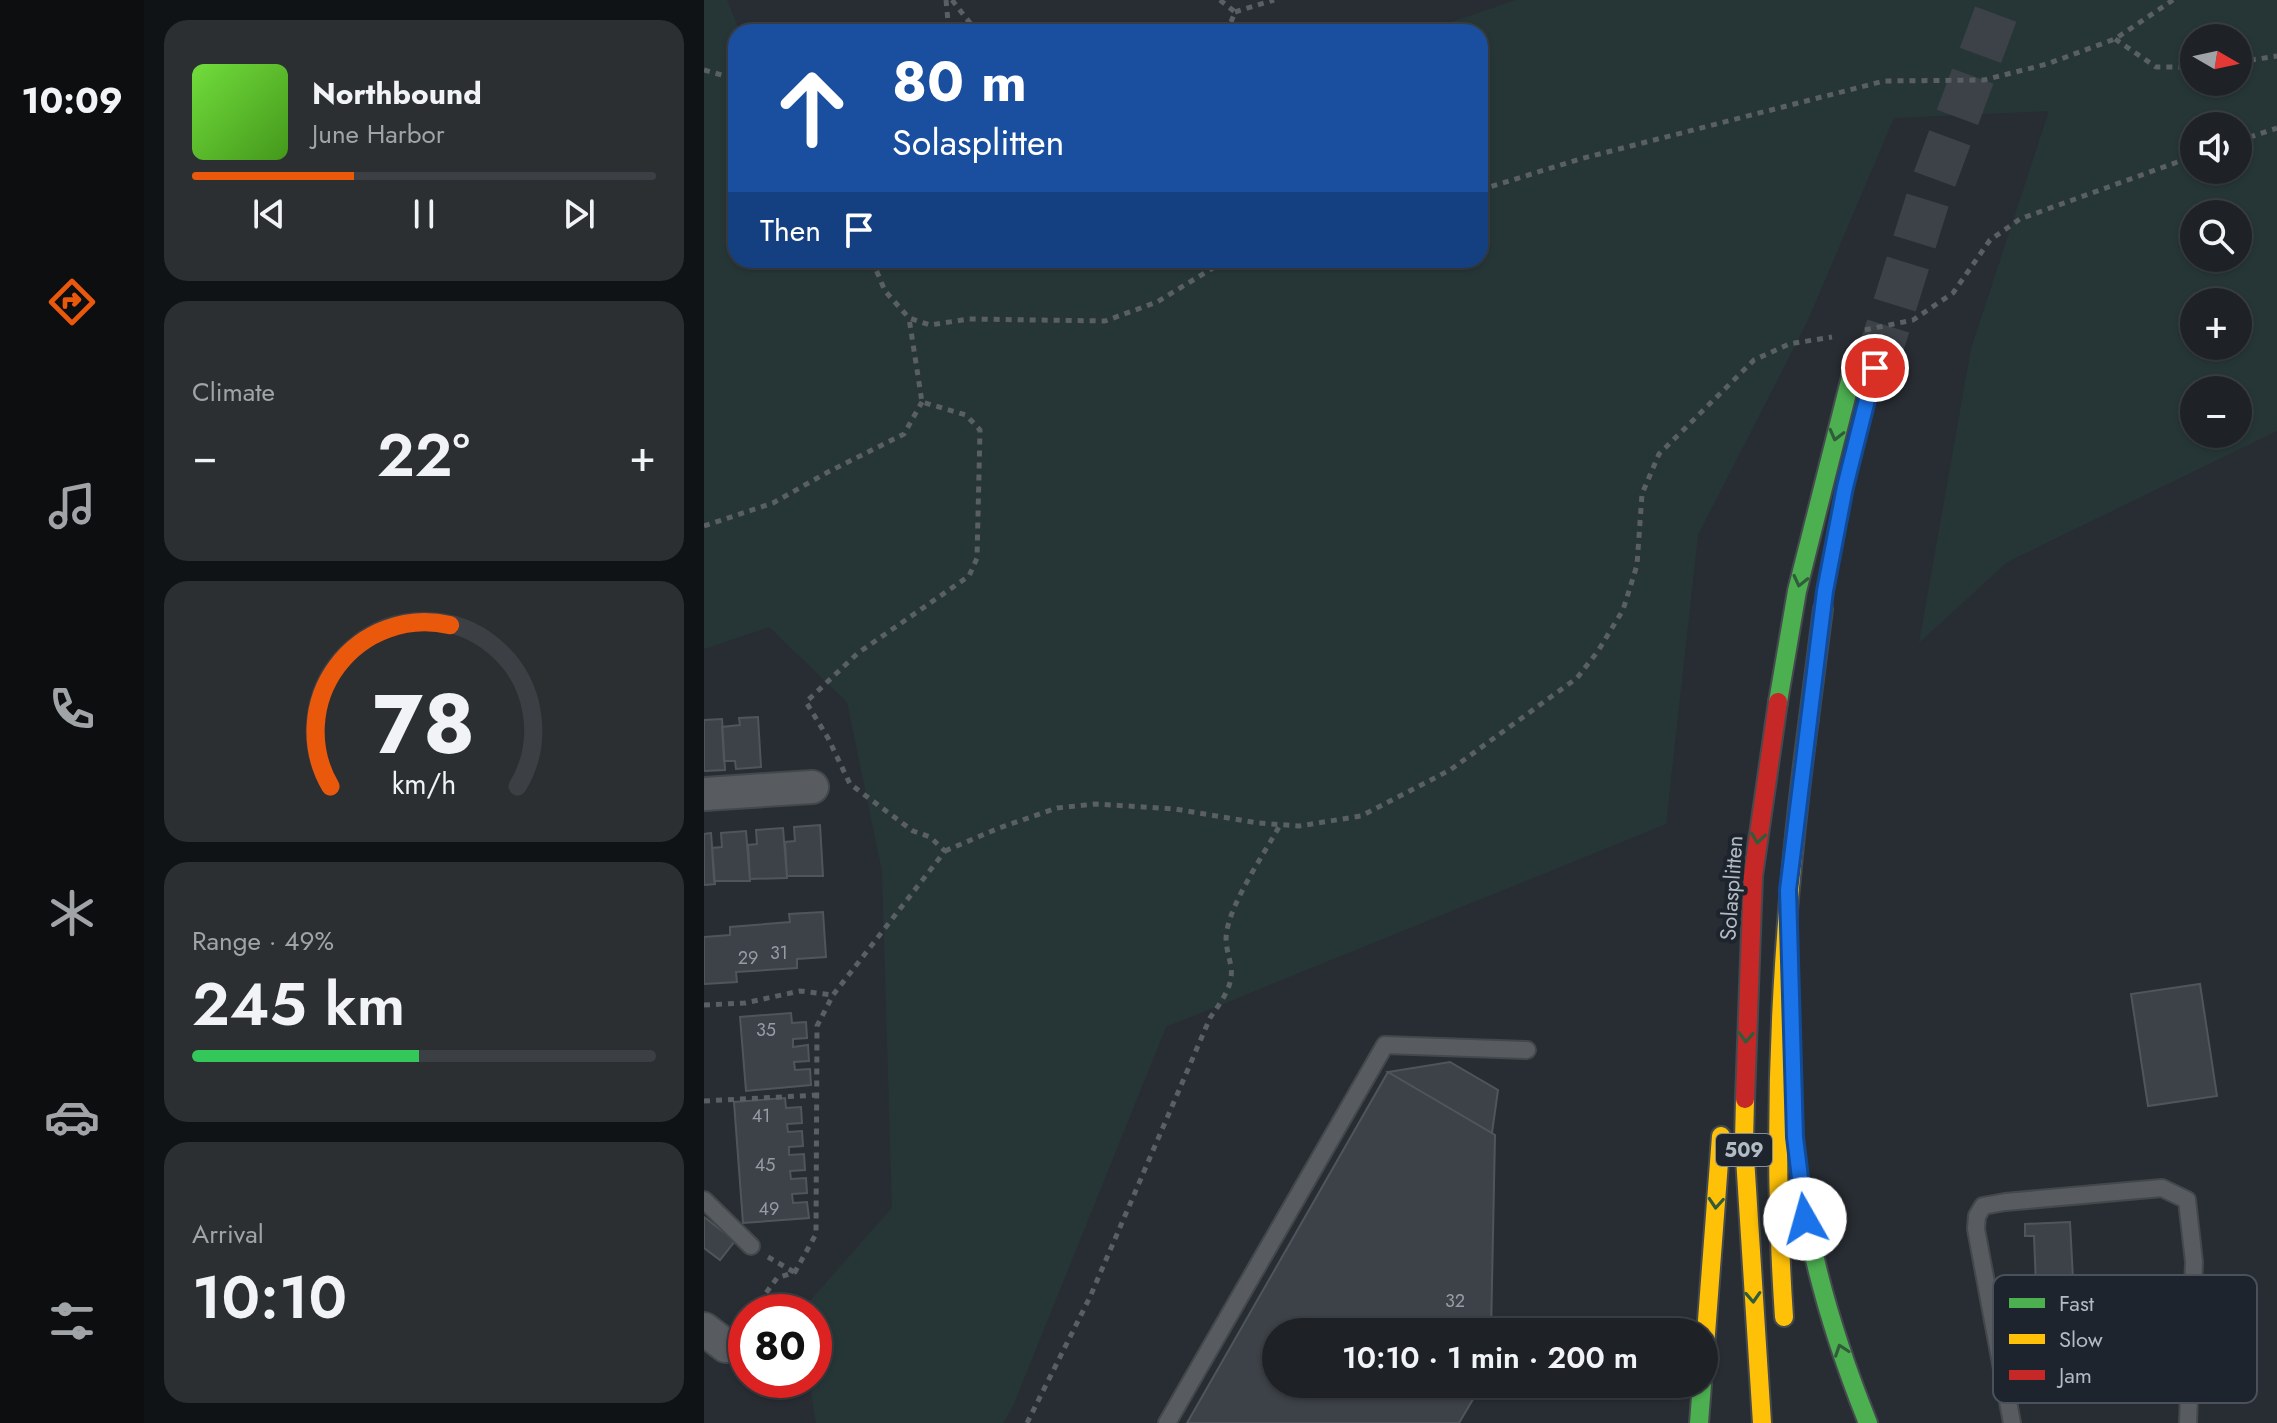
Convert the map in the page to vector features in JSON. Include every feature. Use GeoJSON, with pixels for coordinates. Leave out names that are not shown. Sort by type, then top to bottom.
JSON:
{"type":"FeatureCollection","features":[{"type":"Feature","properties":{"kind":"highway","name":"Solasplitten"},"geometry":{"type":"LineString","coordinates":[[1762,1423],[1744,1142],[1753,876],[1797,591],[1854,365]]}},
{"type":"Feature","properties":{"kind":"highway","name":"509"},"geometry":{"type":"LineString","coordinates":[[1786,1337],[1776,1142],[1781,973],[1788,890],[1825,591]]}},
{"type":"Feature","properties":{"kind":"highway","name":"509"},"geometry":{"type":"LineString","coordinates":[[1730,1030],[1753,876]]}},
{"type":"Feature","properties":{"kind":"highway","name":"509"},"geometry":{"type":"LineString","coordinates":[[1788,890],[1798,1158],[1805,1219],[1822,1293],[1868,1423]]}},
{"type":"Feature","properties":{"kind":"highway","name":"509"},"geometry":{"type":"LineString","coordinates":[[1707,1318],[1722,1119]]}},
{"type":"Feature","properties":{"kind":"highway"},"geometry":{"type":"LineString","coordinates":[[1699,1423],[1701,1398]]}},
{"type":"Feature","properties":{"kind":"street"},"geometry":{"type":"LineString","coordinates":[[704,794],[812,787]]}},
{"type":"Feature","properties":{"kind":"lane"},"geometry":{"type":"LineString","coordinates":[[1167,1423],[1385,1045],[1527,1050]]}},
{"type":"Feature","properties":{"kind":"lane"},"geometry":{"type":"LineString","coordinates":[[1993,1321],[1976,1229],[1977,1216],[1983,1206],[2162,1188],[2187,1200],[2194,1275]]}},
{"type":"Feature","properties":{"kind":"lane"},"geometry":{"type":"LineString","coordinates":[[704,1200],[751,1246]]}},
{"type":"Feature","properties":{"kind":"lane"},"geometry":{"type":"LineString","coordinates":[[2008,1403],[2012,1423]]}},
{"type":"Feature","properties":{"kind":"lane"},"geometry":{"type":"LineString","coordinates":[[2188,1423],[2189,1403]]}},
{"type":"Feature","properties":{"kind":"path"},"geometry":{"type":"LineString","coordinates":[[949,0],[949,24]]}},
{"type":"Feature","properties":{"kind":"path"},"geometry":{"type":"LineString","coordinates":[[949,0],[970,24]]}},
{"type":"Feature","properties":{"kind":"path"},"geometry":{"type":"LineString","coordinates":[[1220,0],[1235,12]]}},
{"type":"Feature","properties":{"kind":"path"},"geometry":{"type":"LineString","coordinates":[[1235,12],[1274,0]]}},
{"type":"Feature","properties":{"kind":"path"},"geometry":{"type":"LineString","coordinates":[[1488,188],[1580,159],[1884,81],[1984,80],[2047,64],[2115,39],[2173,0]]}},
{"type":"Feature","properties":{"kind":"path"},"geometry":{"type":"LineString","coordinates":[[1230,24],[1235,12]]}},
{"type":"Feature","properties":{"kind":"path"},"geometry":{"type":"LineString","coordinates":[[2115,39],[2156,67],[2180,67]]}},
{"type":"Feature","properties":{"kind":"path"},"geometry":{"type":"LineString","coordinates":[[2252,60],[2277,56]]}},
{"type":"Feature","properties":{"kind":"path"},"geometry":{"type":"LineString","coordinates":[[704,70],[728,77]]}},
{"type":"Feature","properties":{"kind":"path"},"geometry":{"type":"LineString","coordinates":[[2252,136],[2277,128]]}},
{"type":"Feature","properties":{"kind":"path"},"geometry":{"type":"LineString","coordinates":[[1859,331],[1913,320],[1953,293],[1990,240],[2020,219],[2180,161]]}},
{"type":"Feature","properties":{"kind":"path"},"geometry":{"type":"LineString","coordinates":[[875,268],[885,291],[909,318],[930,325],[969,319],[1105,321],[1157,302],[1213,268]]}},
{"type":"Feature","properties":{"kind":"path"},"geometry":{"type":"LineString","coordinates":[[704,526],[773,503],[904,434],[922,402],[909,318]]}},
{"type":"Feature","properties":{"kind":"path"},"geometry":{"type":"LineString","coordinates":[[765,1294],[777,1278],[795,1272],[816,1234],[817,1026],[833,995],[945,851],[1057,808],[1095,804],[1175,809],[1299,826],[1361,816],[1450,770],[1577,678],[1623,610],[1637,565],[1642,494],[1659,454],[1754,360],[1789,344],[1845,334]]}},
{"type":"Feature","properties":{"kind":"path"},"geometry":{"type":"LineString","coordinates":[[922,402],[966,415],[980,430],[977,558],[969,576],[858,653],[806,702],[850,784],[913,831],[930,837],[945,851]]}},
{"type":"Feature","properties":{"kind":"path"},"geometry":{"type":"LineString","coordinates":[[1027,1423],[1090,1297],[1210,1018],[1229,985],[1232,970],[1226,950],[1227,930],[1236,905],[1280,825]]}},
{"type":"Feature","properties":{"kind":"path"},"geometry":{"type":"LineString","coordinates":[[704,1005],[745,1003],[800,991],[833,995]]}},
{"type":"Feature","properties":{"kind":"path"},"geometry":{"type":"LineString","coordinates":[[704,1101],[818,1095]]}},
{"type":"Feature","properties":{"kind":"path"},"geometry":{"type":"LineString","coordinates":[[751,1246],[795,1272]]}},
{"type":"Feature","properties":{"kind":"shaded area"},"geometry":{"type":"Polygon","coordinates":[[[704,0],[727,0],[737,24],[728,24],[728,268],[1488,268],[1488,24],[1446,24],[1516,0],[2277,0],[2277,431],[2252,443],[2252,376],[2180,376],[2180,448],[2242,448],[2007,562],[1919,643],[1971,349],[2049,111],[1894,118],[1807,322],[1698,535],[1666,824],[1166,1027],[1013,1406],[1003,1423],[816,1423],[812,1398],[832,1398],[832,1294],[816,1294],[892,1208],[882,871],[847,702],[769,627],[704,649],[704,0]]]}},
{"type":"Feature","properties":{"kind":"building"},"geometry":{"type":"Polygon","coordinates":[[[758,717],[761,767],[736,769],[735,761],[724,761],[722,727],[740,725],[739,718],[758,717]]]}},
{"type":"Feature","properties":{"kind":"building"},"geometry":{"type":"Polygon","coordinates":[[[722,719],[725,770],[704,771],[704,720],[722,719]]]}},
{"type":"Feature","properties":{"kind":"building"},"geometry":{"type":"Polygon","coordinates":[[[820,825],[823,876],[787,876],[785,842],[795,841],[794,827],[820,825]]]}},
{"type":"Feature","properties":{"kind":"building"},"geometry":{"type":"Polygon","coordinates":[[[783,828],[787,878],[750,879],[748,845],[757,844],[756,830],[783,828]]]}},
{"type":"Feature","properties":{"kind":"building"},"geometry":{"type":"Polygon","coordinates":[[[746,831],[750,881],[714,881],[712,848],[722,847],[721,833],[746,831]]]}},
{"type":"Feature","properties":{"kind":"building"},"geometry":{"type":"Polygon","coordinates":[[[711,833],[715,884],[704,885],[704,834],[711,833]]]}},
{"type":"Feature","properties":{"kind":"building"},"geometry":{"type":"Polygon","coordinates":[[[823,912],[826,957],[797,959],[797,968],[736,972],[737,982],[704,984],[704,937],[730,935],[730,927],[790,922],[789,914],[823,912]]]}},
{"type":"Feature","properties":{"kind":"building"},"geometry":{"type":"Polygon","coordinates":[[[2200,984],[2217,1096],[2148,1106],[2131,994],[2200,984]]]}},
{"type":"Feature","properties":{"kind":"building"},"geometry":{"type":"Polygon","coordinates":[[[791,1013],[792,1023],[806,1022],[807,1038],[793,1039],[793,1047],[808,1045],[809,1061],[794,1062],[795,1070],[810,1069],[811,1085],[746,1091],[740,1017],[791,1013]]]}},
{"type":"Feature","properties":{"kind":"building"},"geometry":{"type":"Polygon","coordinates":[[[1450,1062],[1498,1090],[1492,1133],[1388,1072],[1450,1062]]]}},
{"type":"Feature","properties":{"kind":"building"},"geometry":{"type":"Polygon","coordinates":[[[1388,1072],[1495,1135],[1491,1318],[1262,1318],[1262,1398],[1474,1398],[1459,1423],[1187,1423],[1388,1072]]]}},
{"type":"Feature","properties":{"kind":"building"},"geometry":{"type":"Polygon","coordinates":[[[785,1098],[786,1108],[801,1107],[802,1123],[787,1124],[788,1132],[802,1131],[803,1146],[789,1147],[789,1155],[804,1154],[805,1170],[790,1171],[791,1179],[806,1178],[807,1193],[792,1194],[793,1203],[807,1202],[809,1218],[743,1223],[734,1102],[785,1098]]]}},
{"type":"Feature","properties":{"kind":"building"},"geometry":{"type":"Polygon","coordinates":[[[704,1217],[735,1241],[720,1260],[704,1248],[704,1217]]]}},
{"type":"Feature","properties":{"kind":"building"},"geometry":{"type":"Polygon","coordinates":[[[2070,1222],[2073,1275],[2036,1275],[2034,1236],[2025,1236],[2025,1224],[2070,1222]]]}},
{"type":"Feature","properties":{"kind":"tunnel"},"geometry":{"type":"LineString","coordinates":[[1875,368],[1932,186],[2001,0]]}},
{"type":"Feature","properties":{"kind":"traffic: fast"},"geometry":{"type":"LineString","coordinates":[[1778,702],[1797,591],[1854,365]]}},
{"type":"Feature","properties":{"kind":"traffic: fast"},"geometry":{"type":"LineString","coordinates":[[1809,718],[1823,609]]}},
{"type":"Feature","properties":{"kind":"traffic: fast"},"geometry":{"type":"LineString","coordinates":[[1801,1187],[1827,1307],[1868,1423]]}},
{"type":"Feature","properties":{"kind":"traffic: fast"},"geometry":{"type":"LineString","coordinates":[[1699,1423],[1701,1398]]}},
{"type":"Feature","properties":{"kind":"traffic: slow"},"geometry":{"type":"LineString","coordinates":[[1784,1317],[1778,1166],[1781,1017],[1792,868],[1809,718]]}},
{"type":"Feature","properties":{"kind":"traffic: slow"},"geometry":{"type":"LineString","coordinates":[[1745,1099],[1744,1142],[1762,1423]]}},
{"type":"Feature","properties":{"kind":"traffic: slow"},"geometry":{"type":"LineString","coordinates":[[1707,1318],[1721,1136]]}},
{"type":"Feature","properties":{"kind":"traffic: jam"},"geometry":{"type":"LineString","coordinates":[[1745,1099],[1753,876],[1778,702]]}},
{"type":"Feature","properties":{"kind":"route"},"geometry":{"type":"LineString","coordinates":[[1805,1219],[1795,1137],[1788,890],[1825,591],[1845,487],[1875,368]]}}]}
